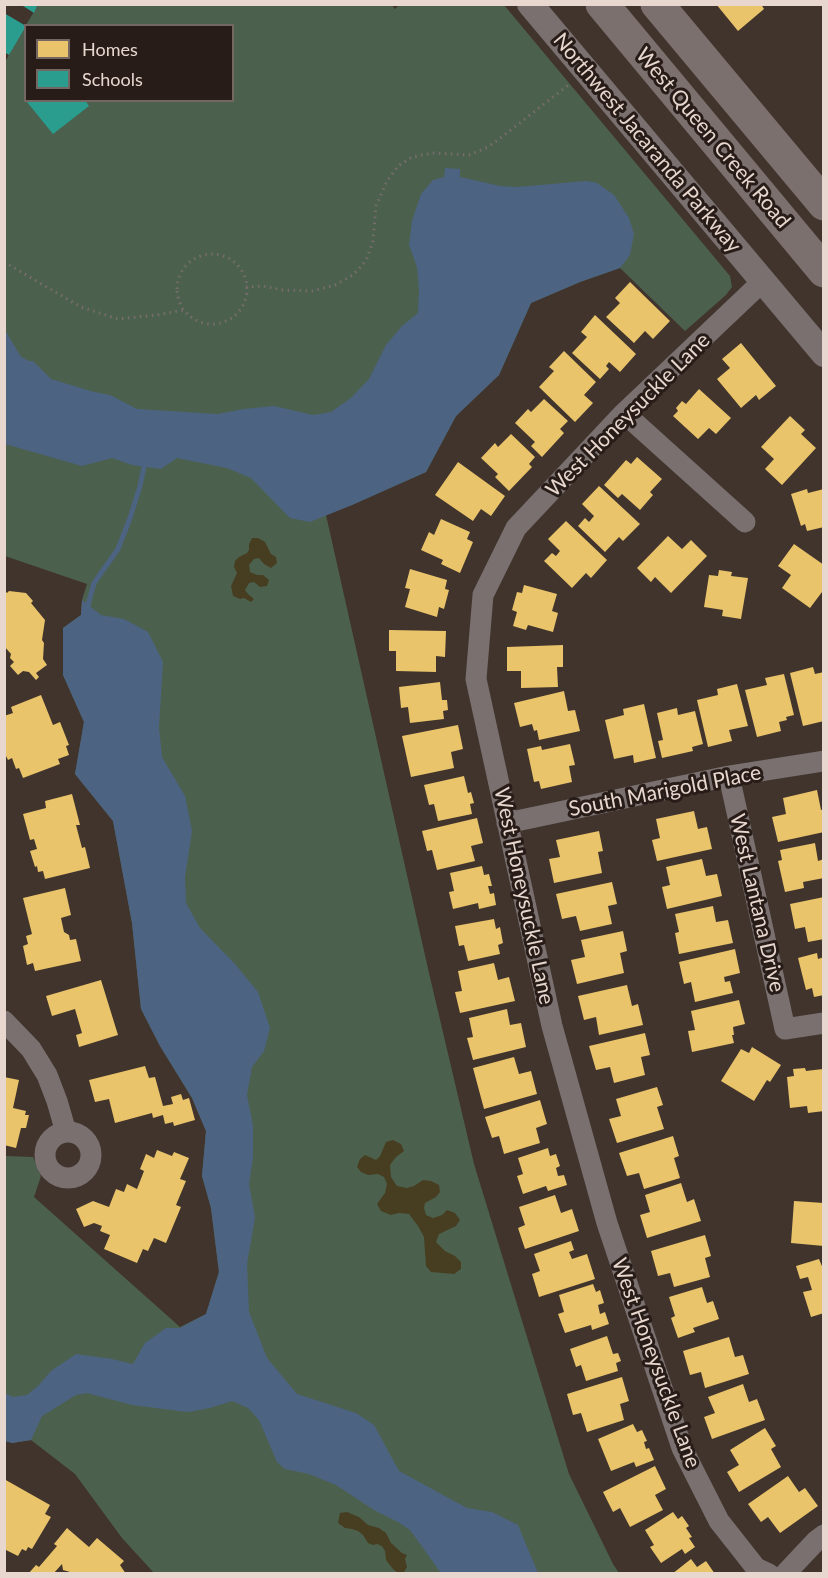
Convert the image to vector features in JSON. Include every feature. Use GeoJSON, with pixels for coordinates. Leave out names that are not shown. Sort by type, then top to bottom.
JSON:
{"type":"FeatureCollection","features":[{"type":"Feature","properties":{"kind":"main road","name":"West Queen Creek Road"},"geometry":{"type":"LineString","coordinates":[[657,4],[824,204]]}},
{"type":"Feature","properties":{"kind":"main road","name":"West Queen Creek Road"},"geometry":{"type":"LineString","coordinates":[[614,9],[824,271]]}},
{"type":"Feature","properties":{"kind":"street","name":"Northwest Jacaranda Parkway"},"geometry":{"type":"LineString","coordinates":[[530,4],[824,354]]}},
{"type":"Feature","properties":{"kind":"street","name":"West Honeysuckle Lane"},"geometry":{"type":"LineString","coordinates":[[763,281],[624,413],[516,528],[483,595],[476,679],[552,1026],[603,1211],[682,1448],[719,1521],[756,1568],[769,1574]]}},
{"type":"Feature","properties":{"kind":"street"},"geometry":{"type":"LineString","coordinates":[[624,413],[745,522]]}},
{"type":"Feature","properties":{"kind":"street","name":"South Marigold Place"},"geometry":{"type":"LineString","coordinates":[[507,823],[729,776],[824,761]]}},
{"type":"Feature","properties":{"kind":"street","name":"West Lantana Drive"},"geometry":{"type":"LineString","coordinates":[[729,776],[785,1029],[824,1023]]}},
{"type":"Feature","properties":{"kind":"street"},"geometry":{"type":"LineString","coordinates":[[4,1021],[31,1049],[47,1075],[66,1132]]}},
{"type":"Feature","properties":{"kind":"street"},"geometry":{"type":"LineString","coordinates":[[785,1574],[824,1535]]}},
{"type":"Feature","properties":{"kind":"path"},"geometry":{"type":"LineString","coordinates":[[246,287],[262,286],[283,290],[312,291],[335,285],[353,275],[366,261],[373,241],[376,207],[387,181],[398,166],[412,157],[434,153],[469,155],[484,149],[585,70]]}},
{"type":"Feature","properties":{"kind":"path"},"geometry":{"type":"LineString","coordinates":[[216,254],[236,264],[243,273],[246,295],[235,315],[215,324],[203,323],[193,319],[184,310],[177,289],[179,277],[193,259],[216,254]]}},
{"type":"Feature","properties":{"kind":"path"},"geometry":{"type":"LineString","coordinates":[[4,262],[81,307],[118,319],[184,310]]}},
{"type":"Feature","properties":{"kind":"green space"},"geometry":{"type":"Polygon","coordinates":[[[391,4],[395,9],[400,4],[504,5],[730,276],[732,287],[726,295],[685,331],[620,268],[531,303],[499,375],[456,416],[426,472],[326,515],[474,1164],[569,1474],[619,1573],[154,1573],[122,1538],[75,1474],[31,1440],[12,1443],[5,1441],[5,1156],[33,1157],[41,1176],[34,1197],[180,1327],[206,1314],[219,1272],[211,1208],[202,1176],[206,1131],[192,1098],[160,1046],[141,1009],[132,923],[113,821],[75,774],[84,722],[63,675],[63,628],[81,615],[82,600],[87,584],[5,556],[5,62],[24,28],[24,102],[234,102],[234,24],[27,24],[38,5],[391,4]]]}},
{"type":"Feature","properties":{"kind":"sand"},"geometry":{"type":"Polygon","coordinates":[[[252,538],[265,542],[271,554],[276,557],[277,563],[271,568],[259,558],[254,559],[249,565],[250,572],[263,575],[269,580],[267,586],[260,587],[254,582],[249,583],[245,590],[254,599],[251,602],[233,596],[231,586],[237,573],[234,567],[235,561],[247,553],[252,538]]]}},
{"type":"Feature","properties":{"kind":"sand"},"geometry":{"type":"Polygon","coordinates":[[[393,1140],[401,1144],[404,1151],[390,1165],[391,1177],[397,1186],[407,1188],[423,1180],[439,1185],[440,1192],[425,1203],[426,1215],[433,1218],[442,1215],[447,1210],[455,1213],[460,1220],[456,1226],[439,1234],[436,1242],[461,1262],[461,1269],[454,1274],[431,1272],[426,1266],[424,1237],[409,1214],[391,1215],[381,1211],[377,1204],[385,1193],[387,1184],[384,1177],[378,1174],[368,1175],[357,1167],[360,1159],[365,1155],[376,1160],[386,1142],[393,1140]]]}},
{"type":"Feature","properties":{"kind":"sand"},"geometry":{"type":"Polygon","coordinates":[[[347,1512],[386,1533],[391,1543],[407,1555],[405,1559],[407,1567],[404,1572],[398,1573],[393,1569],[386,1560],[382,1546],[368,1543],[358,1531],[345,1528],[338,1523],[340,1513],[347,1512]]]}},
{"type":"Feature","properties":{"kind":"water"},"geometry":{"type":"Polygon","coordinates":[[[445,168],[460,169],[460,177],[500,186],[517,187],[586,181],[597,183],[614,195],[629,218],[634,234],[630,255],[620,268],[531,303],[499,375],[456,416],[426,472],[310,522],[290,518],[251,478],[227,468],[177,458],[161,469],[132,465],[112,458],[82,466],[5,444],[5,330],[21,357],[33,361],[51,379],[110,395],[137,409],[218,414],[274,406],[313,415],[331,412],[351,398],[369,379],[386,345],[402,326],[418,313],[417,267],[409,245],[412,221],[421,194],[433,180],[444,177],[445,168]]]}},
{"type":"Feature","properties":{"kind":"water"},"geometry":{"type":"Polygon","coordinates":[[[82,600],[101,615],[124,619],[148,632],[163,662],[159,727],[162,757],[185,796],[192,831],[185,877],[186,903],[200,928],[258,992],[270,1028],[264,1051],[252,1067],[247,1095],[253,1126],[253,1157],[249,1184],[255,1217],[247,1264],[249,1312],[267,1358],[297,1394],[356,1413],[374,1425],[399,1471],[467,1508],[492,1512],[518,1525],[538,1573],[441,1573],[410,1530],[398,1522],[374,1510],[336,1485],[309,1474],[285,1469],[277,1462],[259,1420],[248,1408],[232,1401],[188,1412],[132,1405],[87,1393],[76,1395],[42,1416],[31,1440],[12,1443],[5,1441],[5,1393],[13,1397],[27,1395],[51,1371],[76,1354],[133,1364],[145,1343],[166,1328],[180,1328],[206,1314],[219,1272],[211,1208],[202,1176],[206,1131],[192,1098],[160,1046],[141,1009],[132,923],[113,821],[75,774],[84,722],[63,675],[63,628],[81,615],[82,600]]]}},
{"type":"Feature","properties":{"kind":"building: Homes"},"geometry":{"type":"Polygon","coordinates":[[[716,4],[761,4],[764,9],[738,31],[716,4]]]}},
{"type":"Feature","properties":{"kind":"building: Homes"},"geometry":{"type":"Polygon","coordinates":[[[630,282],[670,321],[653,339],[645,331],[634,343],[606,317],[620,303],[615,298],[630,282]]]}},
{"type":"Feature","properties":{"kind":"building: Homes"},"geometry":{"type":"Polygon","coordinates":[[[595,315],[636,354],[620,372],[609,362],[606,366],[609,369],[600,379],[572,353],[587,337],[581,332],[595,315]]]}},
{"type":"Feature","properties":{"kind":"building: Homes"},"geometry":{"type":"Polygon","coordinates":[[[741,343],[776,386],[759,400],[756,395],[741,408],[717,379],[730,368],[722,359],[741,343]]]}},
{"type":"Feature","properties":{"kind":"building: Homes"},"geometry":{"type":"Polygon","coordinates":[[[564,351],[596,382],[584,395],[593,403],[575,422],[539,387],[554,371],[549,367],[564,351]]]}},
{"type":"Feature","properties":{"kind":"building: Homes"},"geometry":{"type":"Polygon","coordinates":[[[699,389],[731,418],[716,434],[709,428],[698,439],[673,416],[682,401],[686,404],[699,389]]]}},
{"type":"Feature","properties":{"kind":"building: Homes"},"geometry":{"type":"Polygon","coordinates":[[[544,399],[568,421],[560,429],[564,433],[542,457],[531,446],[535,442],[515,423],[528,409],[531,412],[544,399]]]}},
{"type":"Feature","properties":{"kind":"building: Homes"},"geometry":{"type":"Polygon","coordinates":[[[790,416],[805,430],[801,434],[816,448],[782,485],[765,469],[774,459],[761,447],[790,416]]]}},
{"type":"Feature","properties":{"kind":"building: Homes"},"geometry":{"type":"Polygon","coordinates":[[[511,434],[535,457],[529,464],[532,467],[509,491],[495,477],[498,474],[481,458],[495,443],[498,447],[511,434]]]}},
{"type":"Feature","properties":{"kind":"building: Homes"},"geometry":{"type":"Polygon","coordinates":[[[637,457],[662,479],[650,492],[653,495],[640,510],[622,494],[618,498],[604,485],[626,460],[631,464],[637,457]]]}},
{"type":"Feature","properties":{"kind":"building: Homes"},"geometry":{"type":"Polygon","coordinates":[[[458,462],[505,496],[491,516],[481,509],[473,521],[435,495],[458,462]]]}},
{"type":"Feature","properties":{"kind":"building: Homes"},"geometry":{"type":"Polygon","coordinates":[[[599,486],[640,524],[623,541],[619,537],[605,552],[578,526],[585,518],[589,522],[594,516],[582,504],[599,486]]]}},
{"type":"Feature","properties":{"kind":"building: Homes"},"geometry":{"type":"Polygon","coordinates":[[[807,489],[808,493],[824,489],[824,527],[807,531],[805,524],[801,526],[791,494],[807,489]]]}},
{"type":"Feature","properties":{"kind":"building: Homes"},"geometry":{"type":"Polygon","coordinates":[[[441,519],[470,532],[467,539],[473,542],[460,573],[441,564],[443,560],[421,550],[429,532],[434,535],[441,519]]]}},
{"type":"Feature","properties":{"kind":"building: Homes"},"geometry":{"type":"Polygon","coordinates":[[[566,521],[607,560],[591,578],[586,573],[572,588],[544,561],[552,553],[556,556],[560,551],[548,539],[566,521]]]}},
{"type":"Feature","properties":{"kind":"building: Homes"},"geometry":{"type":"Polygon","coordinates":[[[668,536],[682,549],[691,540],[707,556],[671,593],[655,577],[651,582],[637,568],[668,536]]]}},
{"type":"Feature","properties":{"kind":"building: Homes"},"geometry":{"type":"Polygon","coordinates":[[[794,544],[824,565],[824,592],[810,608],[782,588],[791,575],[778,566],[794,544]]]}},
{"type":"Feature","properties":{"kind":"building: Homes"},"geometry":{"type":"Polygon","coordinates":[[[410,569],[447,580],[445,589],[449,590],[444,609],[439,607],[437,617],[405,607],[410,589],[405,588],[410,569]]]}},
{"type":"Feature","properties":{"kind":"building: Homes"},"geometry":{"type":"Polygon","coordinates":[[[719,570],[732,572],[731,576],[748,578],[741,619],[722,616],[723,610],[704,607],[709,575],[718,576],[719,570]]]}},
{"type":"Feature","properties":{"kind":"building: Homes"},"geometry":{"type":"Polygon","coordinates":[[[524,585],[557,594],[552,611],[558,613],[553,632],[528,625],[526,630],[513,626],[517,612],[512,610],[517,592],[522,593],[524,585]]]}},
{"type":"Feature","properties":{"kind":"building: Homes"},"geometry":{"type":"Polygon","coordinates":[[[4,590],[7,593],[9,591],[26,593],[45,620],[42,640],[44,643],[43,659],[47,665],[36,673],[39,677],[36,680],[29,672],[23,671],[18,675],[10,666],[14,662],[4,646],[4,590]]]}},
{"type":"Feature","properties":{"kind":"building: Homes"},"geometry":{"type":"Polygon","coordinates":[[[389,630],[446,631],[445,657],[436,656],[436,672],[396,671],[396,651],[389,651],[389,630]]]}},
{"type":"Feature","properties":{"kind":"building: Homes"},"geometry":{"type":"Polygon","coordinates":[[[563,645],[563,667],[557,667],[558,687],[521,688],[521,671],[507,671],[507,647],[563,645]]]}},
{"type":"Feature","properties":{"kind":"building: Homes"},"geometry":{"type":"Polygon","coordinates":[[[813,667],[815,674],[824,672],[824,721],[803,726],[790,673],[813,667]]]}},
{"type":"Feature","properties":{"kind":"building: Homes"},"geometry":{"type":"Polygon","coordinates":[[[784,674],[794,715],[779,722],[781,731],[757,737],[745,690],[767,685],[765,678],[784,674]]]}},
{"type":"Feature","properties":{"kind":"building: Homes"},"geometry":{"type":"Polygon","coordinates":[[[440,682],[442,700],[447,700],[448,710],[443,711],[444,719],[410,723],[408,707],[401,708],[399,687],[440,682]]]}},
{"type":"Feature","properties":{"kind":"building: Homes"},"geometry":{"type":"Polygon","coordinates":[[[737,684],[748,726],[729,730],[732,741],[708,747],[697,700],[718,695],[717,689],[737,684]]]}},
{"type":"Feature","properties":{"kind":"building: Homes"},"geometry":{"type":"Polygon","coordinates":[[[564,691],[568,711],[575,710],[580,731],[539,740],[537,730],[534,731],[532,724],[520,727],[514,703],[564,691]]]}},
{"type":"Feature","properties":{"kind":"building: Homes"},"geometry":{"type":"Polygon","coordinates":[[[41,695],[53,725],[60,722],[69,745],[66,746],[69,755],[58,759],[60,764],[23,778],[12,758],[8,760],[4,752],[6,744],[4,716],[13,713],[11,707],[41,695]]]}},
{"type":"Feature","properties":{"kind":"building: Homes"},"geometry":{"type":"Polygon","coordinates":[[[644,704],[656,758],[634,763],[633,755],[614,759],[605,720],[624,715],[623,709],[644,704]]]}},
{"type":"Feature","properties":{"kind":"building: Homes"},"geometry":{"type":"Polygon","coordinates":[[[677,708],[678,715],[695,711],[703,744],[692,747],[693,751],[662,758],[658,741],[663,740],[657,713],[677,708]]]}},
{"type":"Feature","properties":{"kind":"building: Homes"},"geometry":{"type":"Polygon","coordinates":[[[458,725],[463,749],[451,752],[454,768],[411,777],[402,736],[458,725]]]}},
{"type":"Feature","properties":{"kind":"building: Homes"},"geometry":{"type":"Polygon","coordinates":[[[570,744],[575,765],[569,766],[572,782],[541,789],[539,781],[534,782],[527,749],[541,746],[542,750],[570,744]]]}},
{"type":"Feature","properties":{"kind":"building: Homes"},"geometry":{"type":"Polygon","coordinates":[[[464,776],[468,793],[471,792],[474,803],[470,804],[472,814],[438,821],[434,804],[429,805],[424,785],[464,776]]]}},
{"type":"Feature","properties":{"kind":"building: Homes"},"geometry":{"type":"Polygon","coordinates":[[[817,790],[821,810],[824,809],[824,832],[778,842],[772,817],[786,814],[783,798],[817,790]]]}},
{"type":"Feature","properties":{"kind":"building: Homes"},"geometry":{"type":"Polygon","coordinates":[[[72,794],[80,825],[76,825],[90,868],[45,879],[43,871],[38,872],[37,866],[35,867],[30,851],[37,849],[34,839],[30,840],[23,814],[46,808],[45,801],[72,794]]]}},
{"type":"Feature","properties":{"kind":"building: Homes"},"geometry":{"type":"Polygon","coordinates":[[[694,811],[698,829],[707,827],[712,849],[657,861],[652,840],[660,838],[656,819],[694,811]]]}},
{"type":"Feature","properties":{"kind":"building: Homes"},"geometry":{"type":"Polygon","coordinates":[[[477,818],[483,843],[471,846],[475,861],[437,870],[432,850],[427,851],[422,831],[477,818]]]}},
{"type":"Feature","properties":{"kind":"building: Homes"},"geometry":{"type":"Polygon","coordinates":[[[599,831],[603,851],[598,852],[602,873],[554,883],[549,859],[560,857],[556,840],[599,831]]]}},
{"type":"Feature","properties":{"kind":"building: Homes"},"geometry":{"type":"Polygon","coordinates":[[[815,843],[818,861],[824,859],[824,878],[803,882],[804,888],[785,892],[778,861],[782,860],[780,850],[815,843]]]}},
{"type":"Feature","properties":{"kind":"building: Homes"},"geometry":{"type":"Polygon","coordinates":[[[702,859],[706,876],[717,874],[722,896],[667,909],[662,887],[670,885],[666,867],[702,859]]]}},
{"type":"Feature","properties":{"kind":"building: Homes"},"geometry":{"type":"Polygon","coordinates":[[[482,866],[484,875],[489,874],[492,886],[488,886],[490,894],[494,893],[496,905],[479,909],[478,903],[453,909],[449,892],[454,891],[450,873],[482,866]]]}},
{"type":"Feature","properties":{"kind":"building: Homes"},"geometry":{"type":"Polygon","coordinates":[[[612,882],[617,904],[608,906],[612,924],[580,931],[576,916],[562,919],[556,894],[612,882]]]}},
{"type":"Feature","properties":{"kind":"building: Homes"},"geometry":{"type":"Polygon","coordinates":[[[65,888],[71,915],[61,918],[64,932],[69,935],[70,940],[76,939],[81,961],[35,971],[33,963],[27,965],[23,946],[28,944],[26,936],[32,934],[23,898],[65,888]]]}},
{"type":"Feature","properties":{"kind":"building: Homes"},"geometry":{"type":"Polygon","coordinates":[[[824,897],[824,939],[808,942],[805,927],[795,929],[790,904],[824,897]]]}},
{"type":"Feature","properties":{"kind":"building: Homes"},"geometry":{"type":"Polygon","coordinates":[[[713,906],[716,922],[728,920],[733,943],[679,954],[675,933],[679,932],[675,914],[713,906]]]}},
{"type":"Feature","properties":{"kind":"building: Homes"},"geometry":{"type":"Polygon","coordinates":[[[494,919],[496,929],[500,927],[503,943],[498,945],[500,954],[468,961],[464,945],[459,946],[455,926],[494,919]]]}},
{"type":"Feature","properties":{"kind":"building: Homes"},"geometry":{"type":"Polygon","coordinates":[[[623,931],[627,951],[620,953],[624,973],[577,984],[571,960],[585,957],[581,940],[623,931]]]}},
{"type":"Feature","properties":{"kind":"building: Homes"},"geometry":{"type":"Polygon","coordinates":[[[735,949],[740,973],[724,977],[725,982],[730,981],[733,993],[695,1002],[691,982],[684,984],[679,962],[735,949]]]}},
{"type":"Feature","properties":{"kind":"building: Homes"},"geometry":{"type":"Polygon","coordinates":[[[817,953],[818,959],[824,957],[824,995],[814,997],[812,988],[806,990],[798,958],[817,953]]]}},
{"type":"Feature","properties":{"kind":"building: Homes"},"geometry":{"type":"Polygon","coordinates":[[[494,963],[498,980],[509,977],[515,1001],[460,1013],[455,992],[462,991],[458,971],[494,963]]]}},
{"type":"Feature","properties":{"kind":"building: Homes"},"geometry":{"type":"Polygon","coordinates":[[[101,980],[118,1035],[79,1047],[76,1035],[82,1033],[75,1009],[52,1016],[46,996],[101,980]]]}},
{"type":"Feature","properties":{"kind":"building: Homes"},"geometry":{"type":"Polygon","coordinates":[[[627,985],[632,1006],[638,1004],[643,1025],[599,1035],[596,1017],[584,1020],[578,996],[627,985]]]}},
{"type":"Feature","properties":{"kind":"building: Homes"},"geometry":{"type":"Polygon","coordinates":[[[739,1000],[745,1024],[733,1027],[734,1043],[692,1052],[688,1031],[695,1030],[691,1011],[739,1000]]]}},
{"type":"Feature","properties":{"kind":"building: Homes"},"geometry":{"type":"Polygon","coordinates":[[[507,1009],[510,1025],[521,1023],[526,1047],[473,1060],[467,1038],[473,1037],[469,1018],[507,1009]]]}},
{"type":"Feature","properties":{"kind":"building: Homes"},"geometry":{"type":"Polygon","coordinates":[[[645,1033],[650,1055],[641,1057],[645,1075],[614,1083],[610,1067],[596,1070],[589,1046],[645,1033]]]}},
{"type":"Feature","properties":{"kind":"building: Homes"},"geometry":{"type":"Polygon","coordinates":[[[752,1047],[781,1065],[770,1082],[767,1080],[754,1101],[721,1081],[741,1049],[749,1053],[752,1047]]]}},
{"type":"Feature","properties":{"kind":"building: Homes"},"geometry":{"type":"Polygon","coordinates":[[[514,1057],[519,1074],[531,1071],[537,1094],[484,1109],[473,1068],[514,1057]]]}},
{"type":"Feature","properties":{"kind":"building: Homes"},"geometry":{"type":"Polygon","coordinates":[[[145,1066],[149,1078],[155,1077],[163,1106],[173,1104],[171,1097],[181,1094],[183,1100],[189,1098],[195,1120],[174,1126],[173,1122],[165,1124],[163,1115],[153,1118],[152,1113],[115,1123],[109,1099],[95,1102],[89,1080],[145,1066]]]}},
{"type":"Feature","properties":{"kind":"building: Homes"},"geometry":{"type":"Polygon","coordinates":[[[805,1068],[806,1071],[823,1069],[824,1111],[808,1113],[807,1106],[790,1108],[787,1077],[794,1076],[793,1069],[805,1068]]]}},
{"type":"Feature","properties":{"kind":"building: Homes"},"geometry":{"type":"Polygon","coordinates":[[[4,1077],[19,1080],[13,1108],[26,1111],[25,1115],[29,1115],[26,1128],[21,1128],[16,1148],[4,1145],[4,1077]]]}},
{"type":"Feature","properties":{"kind":"building: Homes"},"geometry":{"type":"Polygon","coordinates":[[[657,1087],[663,1105],[657,1107],[664,1129],[617,1143],[609,1119],[621,1116],[616,1099],[657,1087]]]}},
{"type":"Feature","properties":{"kind":"building: Homes"},"geometry":{"type":"Polygon","coordinates":[[[540,1100],[547,1124],[536,1128],[540,1143],[504,1154],[499,1136],[492,1138],[485,1117],[540,1100]]]}},
{"type":"Feature","properties":{"kind":"building: Homes"},"geometry":{"type":"Polygon","coordinates":[[[673,1136],[679,1156],[674,1158],[680,1178],[644,1189],[639,1173],[627,1176],[619,1153],[673,1136]]]}},
{"type":"Feature","properties":{"kind":"building: Homes"},"geometry":{"type":"Polygon","coordinates":[[[548,1148],[550,1156],[556,1154],[560,1166],[556,1168],[558,1176],[564,1175],[567,1185],[548,1191],[546,1186],[523,1194],[517,1176],[523,1174],[518,1158],[548,1148]]]}},
{"type":"Feature","properties":{"kind":"building: Homes"},"geometry":{"type":"Polygon","coordinates":[[[157,1150],[172,1156],[174,1152],[189,1158],[180,1179],[186,1181],[176,1205],[181,1207],[166,1243],[154,1238],[148,1251],[143,1249],[137,1263],[104,1249],[110,1235],[100,1231],[102,1226],[94,1223],[84,1227],[76,1209],[93,1201],[109,1207],[116,1189],[124,1192],[127,1184],[137,1189],[144,1171],[140,1169],[146,1154],[154,1158],[157,1150]]]}},
{"type":"Feature","properties":{"kind":"building: Homes"},"geometry":{"type":"Polygon","coordinates":[[[681,1183],[687,1202],[694,1199],[701,1221],[647,1238],[640,1215],[650,1212],[645,1195],[681,1183]]]}},
{"type":"Feature","properties":{"kind":"building: Homes"},"geometry":{"type":"Polygon","coordinates":[[[555,1195],[561,1213],[572,1209],[579,1231],[525,1249],[518,1228],[525,1225],[519,1207],[555,1195]]]}},
{"type":"Feature","properties":{"kind":"building: Homes"},"geometry":{"type":"Polygon","coordinates":[[[794,1201],[824,1203],[824,1246],[791,1243],[794,1201]]]}},
{"type":"Feature","properties":{"kind":"building: Homes"},"geometry":{"type":"Polygon","coordinates":[[[705,1235],[711,1256],[705,1258],[710,1277],[674,1287],[670,1273],[658,1276],[651,1251],[705,1235]]]}},
{"type":"Feature","properties":{"kind":"building: Homes"},"geometry":{"type":"Polygon","coordinates":[[[571,1241],[574,1250],[569,1252],[572,1259],[587,1254],[595,1279],[539,1297],[532,1274],[540,1271],[534,1254],[571,1241]]]}},
{"type":"Feature","properties":{"kind":"building: Homes"},"geometry":{"type":"Polygon","coordinates":[[[819,1259],[824,1271],[824,1313],[811,1317],[803,1292],[812,1290],[808,1277],[800,1279],[796,1266],[819,1259]]]}},
{"type":"Feature","properties":{"kind":"building: Homes"},"geometry":{"type":"Polygon","coordinates":[[[593,1284],[596,1292],[600,1290],[604,1303],[598,1305],[600,1314],[605,1312],[609,1324],[592,1330],[591,1325],[565,1333],[558,1314],[564,1312],[559,1295],[593,1284]]]}},
{"type":"Feature","properties":{"kind":"building: Homes"},"geometry":{"type":"Polygon","coordinates":[[[702,1287],[707,1303],[713,1301],[719,1319],[693,1328],[695,1332],[678,1338],[671,1318],[675,1316],[669,1297],[702,1287]]]}},
{"type":"Feature","properties":{"kind":"building: Homes"},"geometry":{"type":"Polygon","coordinates":[[[607,1336],[613,1354],[618,1353],[621,1361],[616,1363],[618,1371],[586,1381],[581,1365],[576,1367],[570,1349],[607,1336]]]}},
{"type":"Feature","properties":{"kind":"building: Homes"},"geometry":{"type":"Polygon","coordinates":[[[729,1337],[735,1357],[743,1355],[749,1374],[705,1388],[701,1372],[690,1375],[683,1351],[729,1337]]]}},
{"type":"Feature","properties":{"kind":"building: Homes"},"geometry":{"type":"Polygon","coordinates":[[[622,1377],[629,1401],[620,1404],[624,1420],[587,1432],[581,1413],[573,1415],[567,1394],[622,1377]]]}},
{"type":"Feature","properties":{"kind":"building: Homes"},"geometry":{"type":"Polygon","coordinates":[[[743,1384],[749,1402],[757,1399],[765,1420],[712,1439],[704,1417],[715,1413],[708,1397],[743,1384]]]}},
{"type":"Feature","properties":{"kind":"building: Homes"},"geometry":{"type":"Polygon","coordinates":[[[633,1424],[637,1432],[642,1430],[647,1441],[644,1442],[646,1449],[649,1448],[654,1460],[636,1467],[634,1462],[611,1471],[598,1439],[633,1424]]]}},
{"type":"Feature","properties":{"kind":"building: Homes"},"geometry":{"type":"Polygon","coordinates":[[[765,1428],[776,1446],[771,1449],[781,1467],[739,1492],[727,1472],[739,1465],[730,1450],[765,1428]]]}},
{"type":"Feature","properties":{"kind":"building: Homes"},"geometry":{"type":"Polygon","coordinates":[[[655,1466],[666,1489],[655,1495],[663,1510],[630,1527],[620,1508],[613,1512],[603,1492],[655,1466]]]}},
{"type":"Feature","properties":{"kind":"building: Homes"},"geometry":{"type":"Polygon","coordinates":[[[788,1476],[799,1492],[805,1488],[818,1506],[780,1533],[768,1517],[761,1522],[748,1504],[788,1476]]]}},
{"type":"Feature","properties":{"kind":"building: Homes"},"geometry":{"type":"Polygon","coordinates":[[[4,1479],[50,1505],[45,1514],[51,1517],[32,1549],[28,1547],[26,1551],[22,1549],[18,1556],[4,1549],[4,1479]]]}},
{"type":"Feature","properties":{"kind":"building: Homes"},"geometry":{"type":"Polygon","coordinates":[[[673,1512],[678,1519],[682,1516],[689,1526],[686,1528],[695,1547],[685,1554],[682,1549],[661,1563],[650,1547],[654,1545],[645,1530],[673,1512]]]}},
{"type":"Feature","properties":{"kind":"building: Homes"},"geometry":{"type":"Polygon","coordinates":[[[67,1528],[89,1547],[97,1538],[124,1561],[120,1565],[126,1574],[70,1574],[63,1570],[62,1564],[53,1574],[28,1574],[36,1565],[39,1567],[57,1546],[54,1544],[67,1528]]]}},
{"type":"Feature","properties":{"kind":"building: Homes"},"geometry":{"type":"Polygon","coordinates":[[[691,1559],[697,1567],[706,1561],[715,1574],[672,1574],[691,1559]]]}},
{"type":"Feature","properties":{"kind":"building: Schools"},"geometry":{"type":"Polygon","coordinates":[[[20,4],[38,4],[34,13],[20,4]]]}},
{"type":"Feature","properties":{"kind":"building: Schools"},"geometry":{"type":"Polygon","coordinates":[[[4,13],[24,25],[24,29],[9,55],[4,52],[4,13]]]}},
{"type":"Feature","properties":{"kind":"building: Schools"},"geometry":{"type":"Polygon","coordinates":[[[27,102],[86,102],[89,106],[53,134],[27,102]]]}},
{"type":"Feature","properties":{"kind":"waterway"},"geometry":{"type":"LineString","coordinates":[[88,605],[94,583],[118,549],[130,518],[144,467]]}}]}
